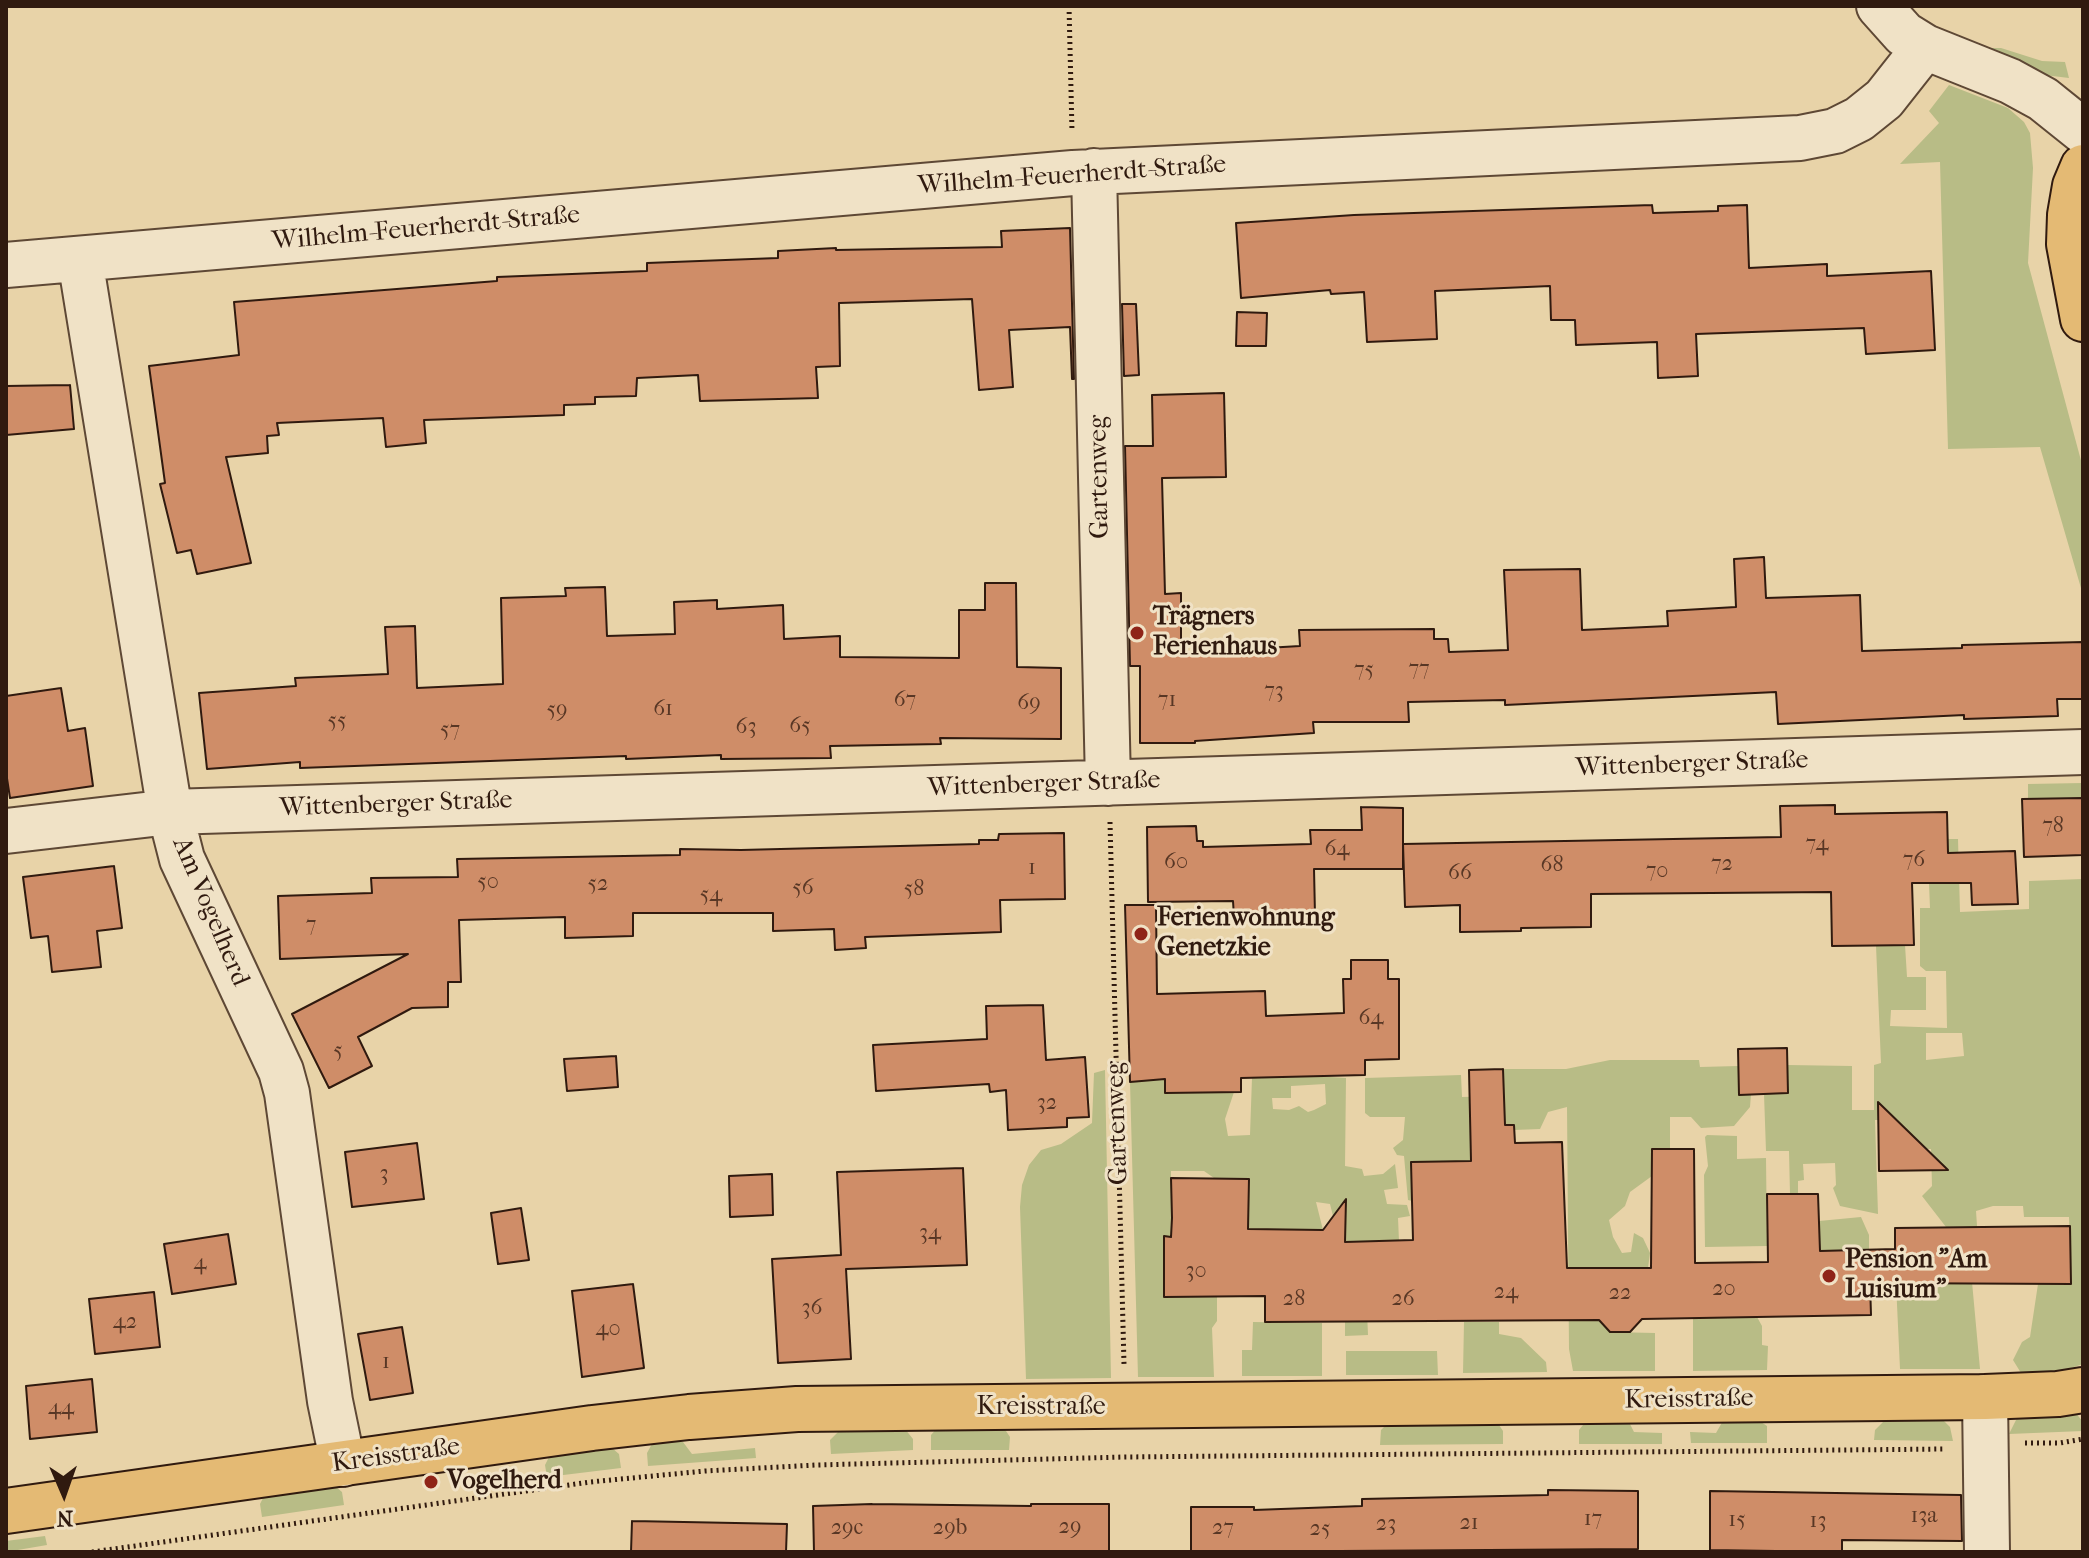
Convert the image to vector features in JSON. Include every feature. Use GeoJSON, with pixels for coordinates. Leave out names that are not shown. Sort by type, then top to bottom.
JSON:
{"type":"FeatureCollection","features":[{"type":"Feature","properties":{"kind":"main road"},"geometry":{"type":"LineString","coordinates":[[2083,167],[2075,186],[2069,244],[2083,319]]}},
{"type":"Feature","properties":{"kind":"main road","name":"Kreisstraße"},"geometry":{"type":"LineString","coordinates":[[6,1511],[592,1428],[797,1409],[1985,1397],[2083,1390]]}},
{"type":"Feature","properties":{"kind":"street"},"geometry":{"type":"LineString","coordinates":[[1879,6],[1904,34],[1925,47],[2010,81],[2043,99],[2083,131]]}},
{"type":"Feature","properties":{"kind":"street","name":"Wilhelm-Feuerherdt-Straße"},"geometry":{"type":"LineString","coordinates":[[6,265],[1084,172],[1800,138],[1835,131],[1859,119],[1884,99],[1925,47]]}},
{"type":"Feature","properties":{"kind":"street","name":"Gartenweg"},"geometry":{"type":"LineString","coordinates":[[1084,172],[1108,795]]}},
{"type":"Feature","properties":{"kind":"street","name":"Am Vogelherd"},"geometry":{"type":"LineString","coordinates":[[80,259],[170,812],[182,859],[281,1071],[287,1093],[330,1401],[343,1464]]}},
{"type":"Feature","properties":{"kind":"street","name":"Wittenberger Straße"},"geometry":{"type":"LineString","coordinates":[[6,831],[170,812],[1108,795],[2083,752]]}},
{"type":"Feature","properties":{"kind":"street"},"geometry":{"type":"LineString","coordinates":[[1985,1397],[1987,1552]]}},
{"type":"Feature","properties":{"kind":"path"},"geometry":{"type":"LineString","coordinates":[[1069,6],[1084,172]]}},
{"type":"Feature","properties":{"kind":"path","name":"Gartenweg"},"geometry":{"type":"LineString","coordinates":[[1108,795],[1124,1352]]}},
{"type":"Feature","properties":{"kind":"path"},"geometry":{"type":"LineString","coordinates":[[2020,1443],[2060,1443],[2083,1439]]}},
{"type":"Feature","properties":{"kind":"path"},"geometry":{"type":"LineString","coordinates":[[92,1552],[590,1482],[705,1471],[816,1465],[1110,1458],[1949,1449]]}},
{"type":"Feature","properties":{"kind":"green space"},"geometry":{"type":"Polygon","coordinates":[[[1986,48],[2001,48],[2042,61],[2065,62],[2069,78],[2036,74],[1986,48]]]}},
{"type":"Feature","properties":{"kind":"green space"},"geometry":{"type":"Polygon","coordinates":[[[1949,85],[2008,108],[2024,122],[2030,133],[2033,168],[2028,263],[2083,468],[2083,595],[2040,447],[1948,449],[1940,162],[1900,164],[1939,123],[1929,111],[1949,85]]]}},
{"type":"Feature","properties":{"kind":"green space"},"geometry":{"type":"Polygon","coordinates":[[[2083,783],[2083,798],[2028,799],[2028,784],[2083,783]]]}},
{"type":"Feature","properties":{"kind":"green space"},"geometry":{"type":"Polygon","coordinates":[[[1948,839],[1958,839],[1960,912],[2029,909],[2029,881],[2083,879],[2083,1364],[2065,1370],[2021,1373],[2013,1360],[2022,1342],[2030,1337],[2038,1284],[2071,1283],[2069,1217],[2024,1217],[2023,1206],[1993,1206],[1976,1211],[1979,1255],[1971,1271],[1980,1369],[1900,1369],[1896,1283],[1947,1282],[1946,1227],[1922,1196],[1932,1186],[1931,1149],[1911,1149],[1875,1120],[1878,1214],[1840,1206],[1833,1188],[1836,1185],[1835,1163],[1803,1164],[1804,1180],[1798,1181],[1798,1194],[1790,1194],[1789,1151],[1766,1151],[1764,1094],[1788,1093],[1788,1065],[1852,1066],[1852,1110],[1874,1110],[1874,1065],[1881,1063],[1876,946],[1905,945],[1907,977],[1926,977],[1926,1010],[1891,1010],[1890,1026],[1947,1028],[1946,971],[1926,971],[1920,966],[1920,908],[1930,908],[1929,883],[1948,839]],[[1926,1033],[1926,1060],[1964,1056],[1962,1033],[1926,1033]]]}},
{"type":"Feature","properties":{"kind":"green space"},"geometry":{"type":"Polygon","coordinates":[[[1610,1060],[1699,1060],[1700,1067],[1738,1066],[1739,1094],[1751,1094],[1750,1107],[1734,1126],[1701,1128],[1691,1117],[1670,1117],[1670,1149],[1652,1149],[1652,1176],[1630,1192],[1625,1206],[1609,1220],[1613,1237],[1622,1253],[1631,1252],[1634,1233],[1643,1238],[1650,1253],[1648,1268],[1592,1269],[1592,1320],[1599,1320],[1610,1332],[1655,1333],[1655,1371],[1573,1371],[1569,1349],[1567,1107],[1548,1112],[1540,1129],[1514,1130],[1514,1125],[1511,1213],[1463,1162],[1412,1162],[1412,1201],[1408,1200],[1404,1156],[1397,1155],[1393,1148],[1403,1140],[1405,1117],[1370,1117],[1365,1113],[1365,1078],[1461,1075],[1462,1097],[1503,1096],[1503,1069],[1566,1069],[1610,1060]]]}},
{"type":"Feature","properties":{"kind":"green space"},"geometry":{"type":"Polygon","coordinates":[[[1105,1070],[1111,1378],[1026,1379],[1020,1207],[1022,1185],[1029,1165],[1041,1150],[1061,1144],[1092,1123],[1094,1073],[1105,1070]]]}},
{"type":"Feature","properties":{"kind":"green space"},"geometry":{"type":"Polygon","coordinates":[[[1252,1078],[1346,1078],[1345,1166],[1362,1169],[1364,1176],[1383,1174],[1395,1164],[1398,1188],[1384,1190],[1387,1204],[1407,1205],[1410,1216],[1398,1218],[1399,1241],[1365,1263],[1368,1335],[1345,1336],[1345,1215],[1333,1216],[1330,1204],[1316,1202],[1323,1230],[1248,1230],[1249,1179],[1214,1178],[1204,1171],[1171,1171],[1171,1237],[1164,1237],[1164,1296],[1217,1297],[1217,1321],[1212,1328],[1214,1377],[1138,1377],[1130,1082],[1165,1079],[1165,1092],[1234,1092],[1225,1119],[1228,1136],[1250,1135],[1252,1078]],[[1325,1084],[1291,1086],[1291,1098],[1272,1098],[1273,1109],[1289,1110],[1299,1106],[1308,1112],[1326,1104],[1325,1084]]]}},
{"type":"Feature","properties":{"kind":"green space"},"geometry":{"type":"Polygon","coordinates":[[[1707,1135],[1737,1136],[1737,1159],[1766,1158],[1767,1246],[1705,1247],[1707,1135]]]}},
{"type":"Feature","properties":{"kind":"green space"},"geometry":{"type":"Polygon","coordinates":[[[1861,1217],[1869,1235],[1869,1250],[1815,1251],[1819,1221],[1861,1217]]]}},
{"type":"Feature","properties":{"kind":"green space"},"geometry":{"type":"Polygon","coordinates":[[[1757,1317],[1762,1326],[1762,1345],[1768,1346],[1767,1370],[1693,1371],[1693,1318],[1757,1317]]]}},
{"type":"Feature","properties":{"kind":"green space"},"geometry":{"type":"Polygon","coordinates":[[[1253,1322],[1322,1323],[1322,1376],[1242,1376],[1242,1350],[1252,1350],[1253,1322]]]}},
{"type":"Feature","properties":{"kind":"green space"},"geometry":{"type":"Polygon","coordinates":[[[1464,1322],[1499,1322],[1499,1334],[1521,1338],[1546,1362],[1547,1372],[1463,1373],[1464,1322]]]}},
{"type":"Feature","properties":{"kind":"green space"},"geometry":{"type":"Polygon","coordinates":[[[1346,1351],[1437,1351],[1438,1375],[1346,1375],[1346,1351]]]}},
{"type":"Feature","properties":{"kind":"green space"},"geometry":{"type":"Polygon","coordinates":[[[2075,1412],[2083,1422],[2083,1431],[2009,1434],[2017,1418],[2075,1412]]]}},
{"type":"Feature","properties":{"kind":"green space"},"geometry":{"type":"Polygon","coordinates":[[[1724,1419],[1758,1420],[1767,1426],[1767,1443],[1691,1443],[1690,1432],[1716,1433],[1724,1419]]]}},
{"type":"Feature","properties":{"kind":"green space"},"geometry":{"type":"Polygon","coordinates":[[[1587,1420],[1628,1420],[1634,1432],[1662,1433],[1662,1444],[1579,1444],[1579,1430],[1587,1420]]]}},
{"type":"Feature","properties":{"kind":"green space"},"geometry":{"type":"Polygon","coordinates":[[[1885,1420],[1943,1420],[1950,1427],[1953,1441],[1874,1440],[1875,1430],[1885,1420]]]}},
{"type":"Feature","properties":{"kind":"green space"},"geometry":{"type":"Polygon","coordinates":[[[1497,1422],[1503,1431],[1503,1444],[1380,1445],[1381,1430],[1388,1423],[1497,1422]]]}},
{"type":"Feature","properties":{"kind":"green space"},"geometry":{"type":"Polygon","coordinates":[[[938,1427],[1004,1428],[1010,1437],[1009,1450],[931,1450],[931,1435],[938,1427]]]}},
{"type":"Feature","properties":{"kind":"green space"},"geometry":{"type":"Polygon","coordinates":[[[905,1429],[913,1439],[913,1450],[831,1454],[830,1440],[840,1430],[905,1429]]]}},
{"type":"Feature","properties":{"kind":"green space"},"geometry":{"type":"Polygon","coordinates":[[[653,1442],[683,1442],[692,1454],[755,1448],[756,1458],[648,1466],[647,1453],[653,1442]]]}},
{"type":"Feature","properties":{"kind":"green space"},"geometry":{"type":"Polygon","coordinates":[[[612,1448],[619,1454],[621,1468],[547,1477],[545,1465],[550,1455],[612,1448]]]}},
{"type":"Feature","properties":{"kind":"green space"},"geometry":{"type":"Polygon","coordinates":[[[335,1486],[342,1492],[344,1505],[262,1517],[260,1504],[265,1494],[335,1486]]]}},
{"type":"Feature","properties":{"kind":"green space"},"geometry":{"type":"Polygon","coordinates":[[[45,1536],[47,1545],[6,1552],[6,1541],[45,1536]]]}},
{"type":"Feature","properties":{"kind":"building"},"geometry":{"type":"Polygon","coordinates":[[[1652,205],[1653,213],[1718,211],[1718,206],[1747,205],[1749,268],[1827,264],[1827,276],[1931,271],[1935,350],[1866,354],[1864,328],[1696,334],[1698,376],[1658,378],[1657,342],[1576,345],[1575,320],[1551,320],[1550,286],[1435,291],[1437,339],[1367,342],[1364,292],[1331,294],[1330,290],[1241,298],[1236,223],[1354,215],[1652,205]]]}},
{"type":"Feature","properties":{"kind":"building"},"geometry":{"type":"Polygon","coordinates":[[[1070,228],[1074,379],[1070,327],[1009,330],[1013,387],[979,390],[972,299],[839,303],[840,366],[816,367],[818,398],[700,401],[698,375],[637,378],[636,396],[595,397],[595,404],[564,405],[564,415],[424,420],[426,443],[386,447],[383,418],[277,423],[279,435],[267,436],[268,453],[226,457],[251,563],[197,574],[191,550],[177,553],[160,484],[165,483],[149,366],[239,355],[234,302],[497,281],[497,277],[647,271],[647,263],[778,258],[778,251],[1002,247],[1001,231],[1070,228]]]}},
{"type":"Feature","properties":{"kind":"building"},"geometry":{"type":"Polygon","coordinates":[[[1122,304],[1136,304],[1139,375],[1124,376],[1122,304]]]}},
{"type":"Feature","properties":{"kind":"building"},"geometry":{"type":"Polygon","coordinates":[[[1237,312],[1267,313],[1266,346],[1236,346],[1237,312]]]}},
{"type":"Feature","properties":{"kind":"building"},"geometry":{"type":"Polygon","coordinates":[[[70,385],[74,429],[6,435],[6,386],[70,385]]]}},
{"type":"Feature","properties":{"kind":"building"},"geometry":{"type":"Polygon","coordinates":[[[1224,393],[1226,477],[1162,478],[1165,594],[1181,593],[1181,653],[1300,646],[1299,630],[1434,629],[1434,639],[1448,639],[1449,652],[1508,650],[1504,570],[1580,569],[1582,630],[1668,626],[1667,611],[1736,607],[1734,559],[1764,557],[1766,598],[1860,595],[1862,651],[2083,642],[2083,699],[2057,699],[2058,716],[1964,719],[1964,715],[1778,724],[1776,692],[1505,705],[1505,700],[1408,702],[1409,722],[1313,722],[1314,733],[1195,743],[1140,743],[1140,666],[1130,666],[1125,446],[1153,446],[1152,395],[1224,393]]]}},
{"type":"Feature","properties":{"kind":"building"},"geometry":{"type":"Polygon","coordinates":[[[985,583],[1016,583],[1017,667],[1061,668],[1061,739],[940,738],[941,744],[830,746],[831,758],[721,759],[721,755],[626,759],[626,756],[300,768],[300,762],[207,769],[199,693],[296,686],[295,678],[388,674],[385,627],[415,626],[417,688],[503,684],[501,598],[566,596],[565,588],[605,587],[607,636],[675,634],[674,602],[717,600],[717,609],[783,605],[784,639],[840,636],[840,657],[959,658],[959,610],[985,610],[985,583]]]}},
{"type":"Feature","properties":{"kind":"building"},"geometry":{"type":"Polygon","coordinates":[[[61,688],[68,731],[85,728],[93,786],[10,798],[6,772],[6,696],[61,688]]]}},
{"type":"Feature","properties":{"kind":"building"},"geometry":{"type":"Polygon","coordinates":[[[2083,798],[2083,855],[2024,857],[2022,799],[2083,798]]]}},
{"type":"Feature","properties":{"kind":"building"},"geometry":{"type":"Polygon","coordinates":[[[1835,805],[1835,814],[1947,812],[1948,853],[2015,851],[2018,904],[1972,905],[1971,883],[1912,883],[1914,945],[1832,946],[1831,892],[1591,894],[1591,927],[1521,928],[1521,931],[1460,932],[1460,905],[1405,907],[1403,844],[1781,837],[1780,806],[1835,805]]]}},
{"type":"Feature","properties":{"kind":"building"},"geometry":{"type":"Polygon","coordinates":[[[1361,807],[1403,808],[1403,869],[1314,869],[1315,915],[1234,917],[1233,901],[1148,902],[1147,827],[1196,826],[1197,841],[1203,841],[1203,847],[1311,844],[1310,830],[1362,830],[1361,807]]]}},
{"type":"Feature","properties":{"kind":"building"},"geometry":{"type":"Polygon","coordinates":[[[1064,833],[1065,899],[1000,900],[1001,932],[865,937],[866,948],[835,950],[834,929],[773,931],[773,913],[633,913],[633,936],[565,938],[565,917],[459,920],[461,982],[448,982],[448,1007],[412,1008],[358,1037],[372,1066],[329,1088],[292,1014],[408,954],[280,959],[278,896],[372,893],[371,878],[458,877],[457,859],[680,855],[680,849],[979,844],[979,840],[998,840],[999,834],[1064,833]]]}},
{"type":"Feature","properties":{"kind":"building"},"geometry":{"type":"Polygon","coordinates":[[[114,866],[122,928],[97,931],[101,967],[52,972],[48,936],[31,938],[23,877],[114,866]]]}},
{"type":"Feature","properties":{"kind":"building"},"geometry":{"type":"Polygon","coordinates":[[[1125,905],[1156,905],[1157,994],[1265,991],[1266,1016],[1344,1013],[1343,979],[1351,979],[1351,960],[1388,960],[1388,979],[1399,979],[1399,1059],[1365,1060],[1365,1075],[1241,1078],[1241,1092],[1165,1093],[1165,1079],[1130,1082],[1125,905]]]}},
{"type":"Feature","properties":{"kind":"building"},"geometry":{"type":"Polygon","coordinates":[[[1043,1005],[1046,1060],[1085,1057],[1089,1117],[1067,1118],[1067,1127],[1008,1130],[1006,1090],[990,1092],[989,1084],[876,1091],[873,1045],[987,1039],[986,1006],[1043,1005]]]}},
{"type":"Feature","properties":{"kind":"building"},"geometry":{"type":"Polygon","coordinates":[[[1787,1048],[1788,1093],[1739,1095],[1738,1049],[1787,1048]]]}},
{"type":"Feature","properties":{"kind":"building"},"geometry":{"type":"Polygon","coordinates":[[[616,1056],[618,1087],[567,1091],[564,1059],[616,1056]]]}},
{"type":"Feature","properties":{"kind":"building"},"geometry":{"type":"Polygon","coordinates":[[[1503,1069],[1505,1125],[1514,1125],[1515,1143],[1562,1142],[1567,1268],[1651,1268],[1652,1149],[1694,1149],[1695,1263],[1768,1262],[1767,1194],[1818,1194],[1820,1251],[1895,1249],[1895,1228],[2070,1226],[2071,1284],[1870,1283],[1871,1315],[1642,1319],[1630,1332],[1610,1332],[1599,1320],[1265,1322],[1265,1296],[1164,1297],[1164,1236],[1171,1237],[1171,1178],[1249,1179],[1248,1229],[1323,1230],[1346,1199],[1345,1242],[1413,1240],[1411,1162],[1471,1161],[1469,1070],[1503,1069]]]}},
{"type":"Feature","properties":{"kind":"building"},"geometry":{"type":"Polygon","coordinates":[[[1878,1102],[1948,1170],[1879,1171],[1878,1102]]]}},
{"type":"Feature","properties":{"kind":"building"},"geometry":{"type":"Polygon","coordinates":[[[417,1143],[424,1199],[352,1207],[345,1152],[417,1143]]]}},
{"type":"Feature","properties":{"kind":"building"},"geometry":{"type":"Polygon","coordinates":[[[963,1168],[967,1265],[846,1269],[851,1359],[778,1363],[772,1259],[841,1255],[837,1172],[963,1168]]]}},
{"type":"Feature","properties":{"kind":"building"},"geometry":{"type":"Polygon","coordinates":[[[772,1174],[773,1215],[730,1217],[729,1176],[772,1174]]]}},
{"type":"Feature","properties":{"kind":"building"},"geometry":{"type":"Polygon","coordinates":[[[521,1208],[529,1260],[498,1264],[491,1213],[521,1208]]]}},
{"type":"Feature","properties":{"kind":"building"},"geometry":{"type":"Polygon","coordinates":[[[228,1234],[236,1284],[172,1294],[164,1244],[228,1234]]]}},
{"type":"Feature","properties":{"kind":"building"},"geometry":{"type":"Polygon","coordinates":[[[633,1284],[644,1368],[582,1377],[572,1291],[633,1284]]]}},
{"type":"Feature","properties":{"kind":"building"},"geometry":{"type":"Polygon","coordinates":[[[154,1292],[160,1347],[95,1354],[89,1299],[154,1292]]]}},
{"type":"Feature","properties":{"kind":"building"},"geometry":{"type":"Polygon","coordinates":[[[402,1327],[413,1393],[370,1400],[358,1334],[402,1327]]]}},
{"type":"Feature","properties":{"kind":"building"},"geometry":{"type":"Polygon","coordinates":[[[92,1379],[97,1432],[30,1439],[26,1386],[92,1379]]]}},
{"type":"Feature","properties":{"kind":"building"},"geometry":{"type":"Polygon","coordinates":[[[1548,1490],[1638,1491],[1638,1549],[1191,1552],[1191,1507],[1254,1507],[1254,1510],[1362,1506],[1362,1499],[1548,1495],[1548,1490]]]}},
{"type":"Feature","properties":{"kind":"building"},"geometry":{"type":"Polygon","coordinates":[[[1710,1491],[1961,1495],[1962,1541],[1842,1540],[1842,1552],[1710,1550],[1710,1491]]]}},
{"type":"Feature","properties":{"kind":"building"},"geometry":{"type":"Polygon","coordinates":[[[1109,1504],[1109,1552],[814,1552],[813,1506],[1109,1504]]]}},
{"type":"Feature","properties":{"kind":"building"},"geometry":{"type":"Polygon","coordinates":[[[632,1521],[787,1524],[786,1552],[631,1552],[632,1521]]]}},
{"type":"Feature","properties":{"kind":"place","name":"Trägners Ferienhaus"},"geometry":{"type":"Point","coordinates":[1137,633]}},
{"type":"Feature","properties":{"kind":"place","name":"Ferienwohnung Genetzkie"},"geometry":{"type":"Point","coordinates":[1141,934]}},
{"type":"Feature","properties":{"kind":"place","name":"Pension \"Am Luisium\""},"geometry":{"type":"Point","coordinates":[1829,1276]}},
{"type":"Feature","properties":{"kind":"place","name":"Vogelherd"},"geometry":{"type":"Point","coordinates":[431,1482]}}]}
